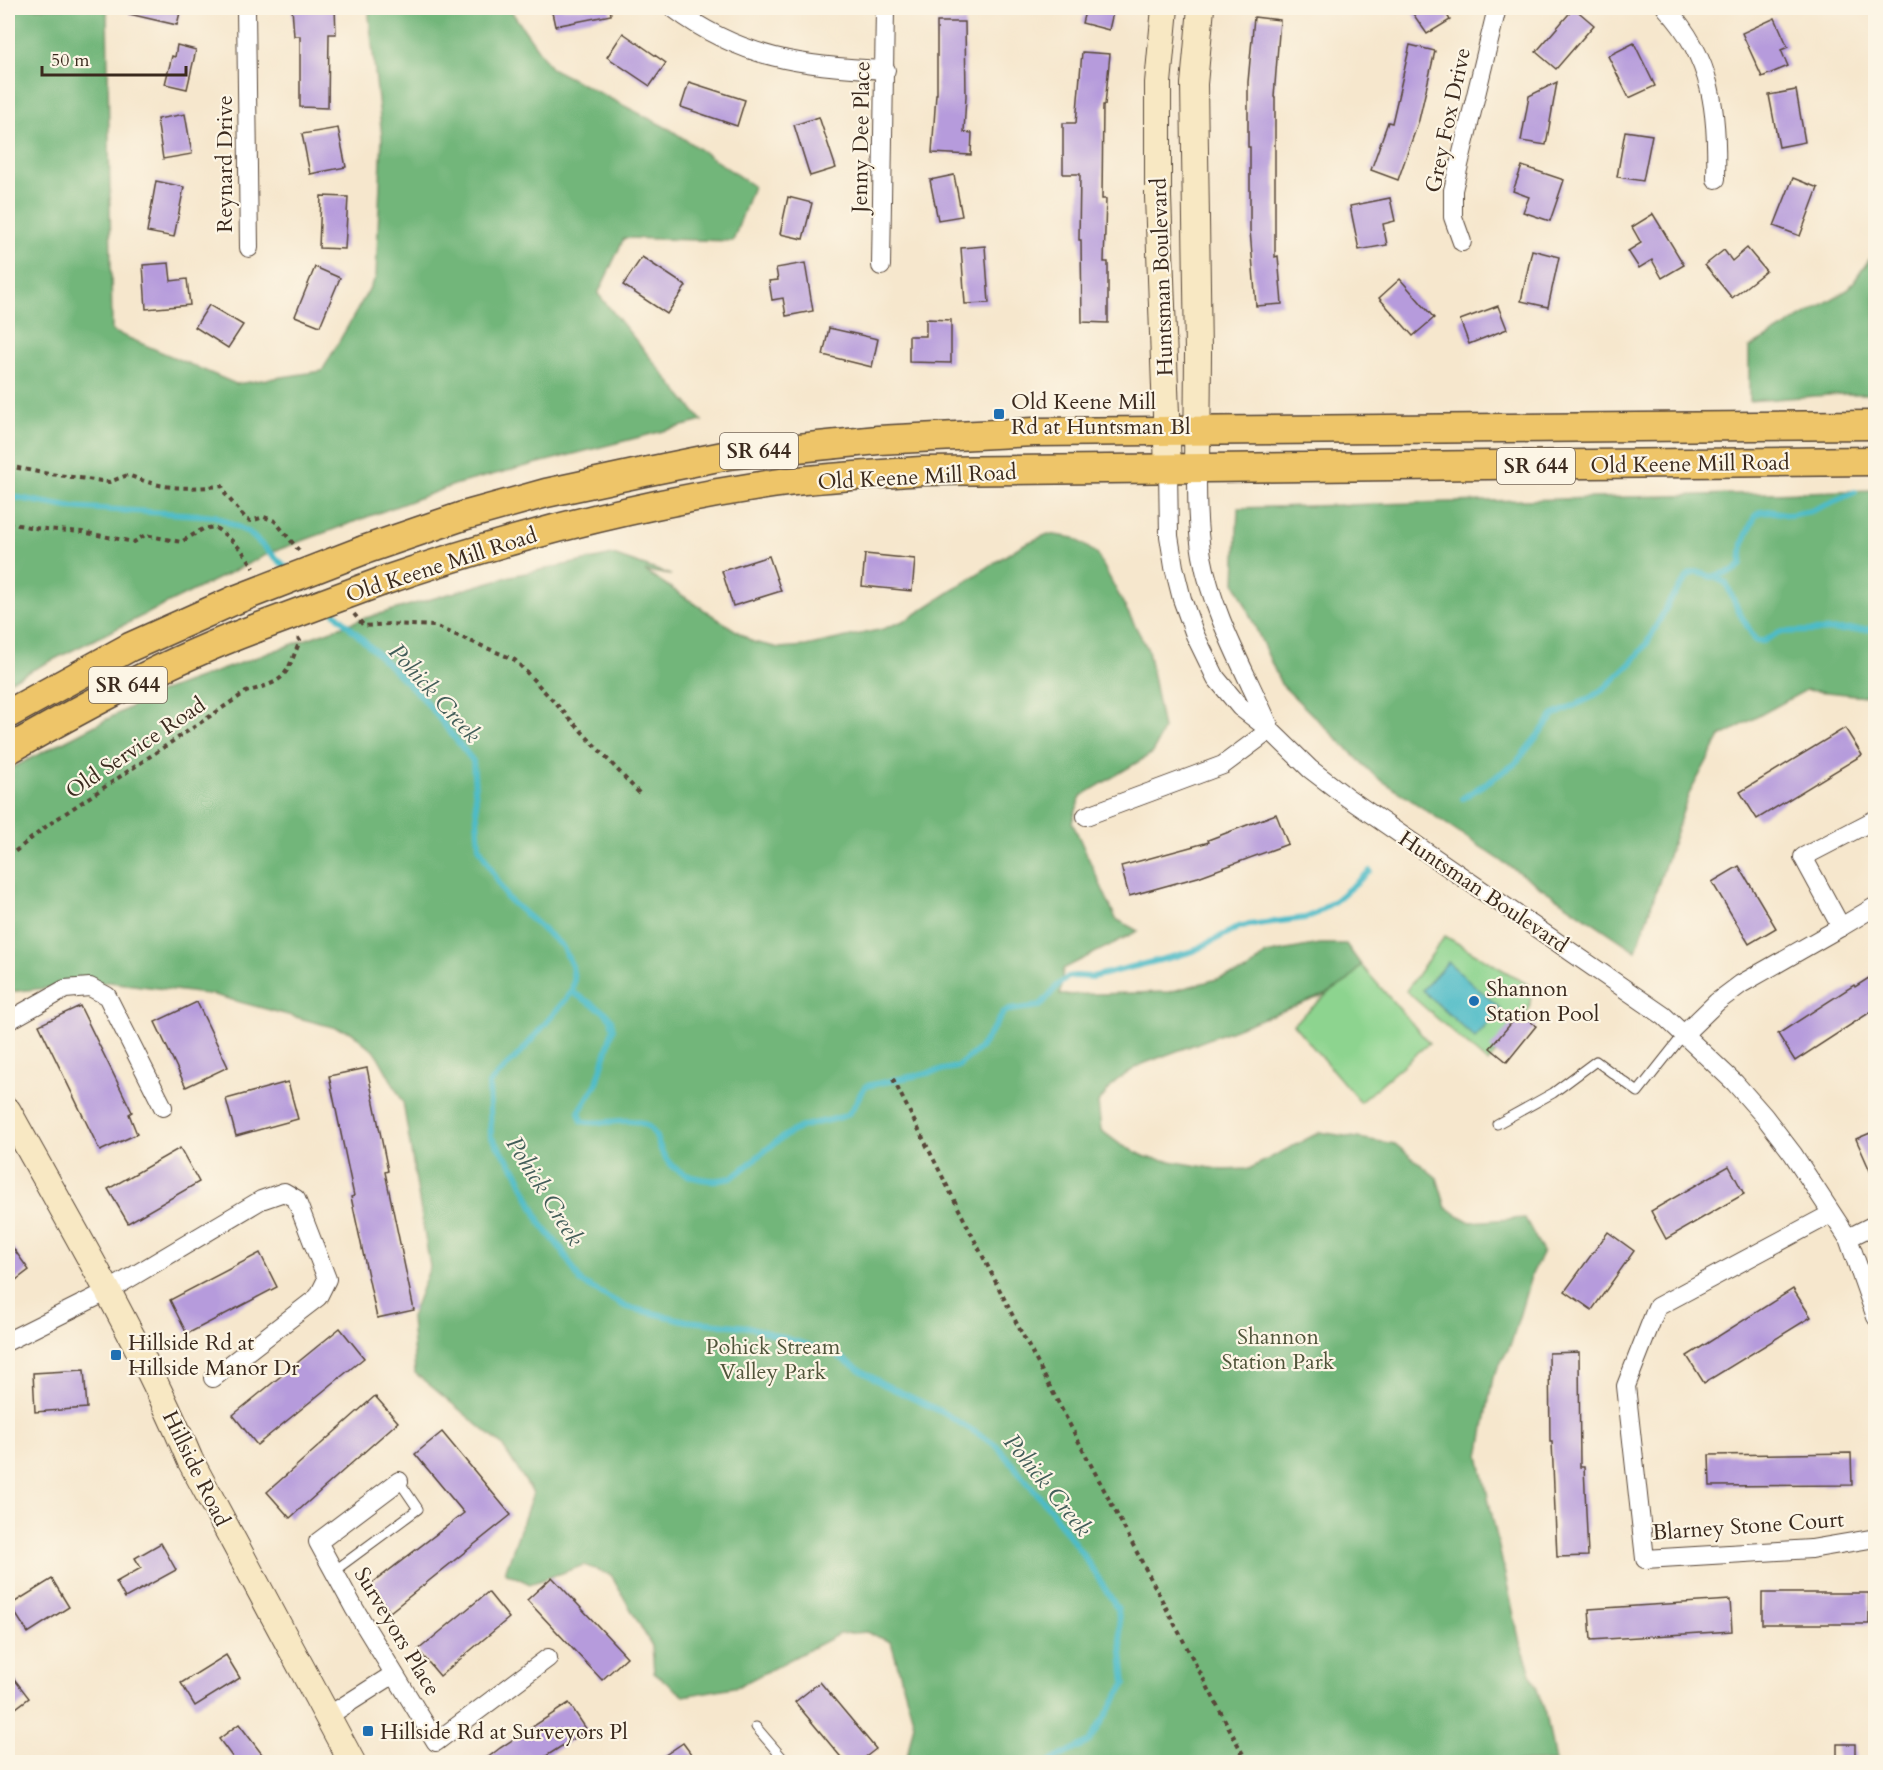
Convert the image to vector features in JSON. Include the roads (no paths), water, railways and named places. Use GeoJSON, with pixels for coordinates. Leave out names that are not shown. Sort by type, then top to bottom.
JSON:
{"type":"FeatureCollection","features":[{"type":"Feature","properties":{"kind":"main road","name":"Old Keene Mill Road"},"geometry":{"type":"LineString","coordinates":[[8,714],[130,647],[235,600],[364,550],[463,516],[546,493],[728,455],[878,440],[1034,432],[1875,425]]}},
{"type":"Feature","properties":{"kind":"main road","name":"Old Keene Mill Road"},"geometry":{"type":"LineString","coordinates":[[8,750],[123,687],[178,661],[254,629],[383,581],[521,537],[704,495],[775,484],[922,471],[1875,461]]}},
{"type":"Feature","properties":{"kind":"street","name":"Reynard Drive"},"geometry":{"type":"LineString","coordinates":[[246,8],[249,248]]}},
{"type":"Feature","properties":{"kind":"street"},"geometry":{"type":"LineString","coordinates":[[673,8],[708,31],[748,49],[811,66],[886,70]]}},
{"type":"Feature","properties":{"kind":"street","name":"Jenny Dee Place"},"geometry":{"type":"LineString","coordinates":[[881,266],[886,70],[885,8]]}},
{"type":"Feature","properties":{"kind":"street","name":"Huntsman Boulevard"},"geometry":{"type":"LineString","coordinates":[[1165,8],[1158,83],[1158,197],[1169,536],[1182,599],[1195,635],[1216,678],[1240,707],[1270,729],[1310,769],[1348,798],[1664,1016],[1735,1083],[1793,1154],[1848,1238],[1875,1317]]}},
{"type":"Feature","properties":{"kind":"street","name":"Huntsman Boulevard"},"geometry":{"type":"LineString","coordinates":[[1201,8],[1194,84],[1198,526],[1210,590],[1223,625],[1270,729]]}},
{"type":"Feature","properties":{"kind":"street","name":"Grey Fox Drive"},"geometry":{"type":"LineString","coordinates":[[1462,242],[1454,217],[1453,190],[1497,8]]}},
{"type":"Feature","properties":{"kind":"street"},"geometry":{"type":"LineString","coordinates":[[1666,8],[1686,32],[1697,50],[1710,85],[1715,117],[1716,179]]}},
{"type":"Feature","properties":{"kind":"street"},"geometry":{"type":"LineString","coordinates":[[1086,816],[1223,765],[1270,729]]}},
{"type":"Feature","properties":{"kind":"street"},"geometry":{"type":"LineString","coordinates":[[1841,927],[1803,857],[1875,819]]}},
{"type":"Feature","properties":{"kind":"street"},"geometry":{"type":"LineString","coordinates":[[1684,1034],[1717,1002],[1741,984],[1875,906]]}},
{"type":"Feature","properties":{"kind":"street"},"geometry":{"type":"LineString","coordinates":[[8,1021],[65,989],[90,987],[107,996],[163,1107]]}},
{"type":"Feature","properties":{"kind":"street","name":"Hillside Road"},"geometry":{"type":"LineString","coordinates":[[8,1111],[108,1291],[173,1419],[190,1460],[352,1762]]}},
{"type":"Feature","properties":{"kind":"street"},"geometry":{"type":"LineString","coordinates":[[8,1341],[108,1291],[261,1200],[284,1192],[296,1199],[327,1279],[318,1297],[213,1378]]}},
{"type":"Feature","properties":{"kind":"street","name":"Blarney Stone Court"},"geometry":{"type":"LineString","coordinates":[[1831,1214],[1657,1307],[1626,1386],[1645,1559],[1810,1549],[1875,1538]]}},
{"type":"Feature","properties":{"kind":"street"},"geometry":{"type":"LineString","coordinates":[[1848,1238],[1875,1224]]}},
{"type":"Feature","properties":{"kind":"street","name":"Surveyors Place"},"geometry":{"type":"LineString","coordinates":[[399,1481],[318,1542],[436,1742],[548,1658]]}},
{"type":"Feature","properties":{"kind":"street"},"geometry":{"type":"LineString","coordinates":[[328,1716],[394,1674]]}},
{"type":"Feature","properties":{"kind":"lane"},"geometry":{"type":"LineString","coordinates":[[1497,1124],[1553,1093],[1596,1061],[1638,1092],[1684,1034]]}},
{"type":"Feature","properties":{"kind":"lane"},"geometry":{"type":"LineString","coordinates":[[334,1571],[418,1509],[399,1481]]}},
{"type":"Feature","properties":{"kind":"lane"},"geometry":{"type":"LineString","coordinates":[[756,1727],[786,1762]]}},
{"type":"Feature","properties":{"kind":"water"},"geometry":{"type":"Polygon","coordinates":[[[1448,962],[1501,1009],[1475,1038],[1422,990],[1448,962]]]}},
{"type":"Feature","properties":{"kind":"waterway"},"geometry":{"type":"LineString","coordinates":[[1463,798],[1515,764],[1554,715],[1590,698],[1605,688],[1632,662],[1647,643],[1671,599],[1690,574],[1697,572],[1711,577],[1736,570],[1741,564],[1743,543],[1755,516],[1760,512],[1769,511],[1790,515],[1811,511],[1855,492]]}},
{"type":"Feature","properties":{"kind":"waterway","name":"Pohick Creek"},"geometry":{"type":"LineString","coordinates":[[8,496],[68,507],[215,516],[248,532],[289,570]]}},
{"type":"Feature","properties":{"kind":"waterway"},"geometry":{"type":"LineString","coordinates":[[1716,578],[1726,583],[1740,614],[1756,641],[1764,641],[1779,632],[1876,629]]}},
{"type":"Feature","properties":{"kind":"waterway","name":"Pohick Creek"},"geometry":{"type":"LineString","coordinates":[[332,610],[422,697],[473,761],[479,847],[507,898],[562,946],[572,966],[574,980],[572,992],[524,1049],[489,1084],[491,1137],[517,1172],[541,1224],[562,1250],[581,1282],[626,1307],[687,1321],[749,1327],[831,1352],[883,1384],[942,1412],[996,1445],[1050,1509],[1118,1609],[1125,1684],[1090,1741],[1049,1762]]}},
{"type":"Feature","properties":{"kind":"waterway"},"geometry":{"type":"LineString","coordinates":[[572,992],[605,1012],[611,1019],[613,1029],[597,1083],[579,1112],[582,1121],[639,1122],[652,1131],[667,1161],[674,1167],[692,1177],[721,1180],[731,1178],[781,1139],[799,1128],[849,1113],[866,1086],[957,1067],[980,1048],[1004,1012],[1040,1006],[1068,977],[1092,977],[1193,951],[1241,926],[1305,918],[1336,900],[1370,871]]}},
{"type":"Feature","properties":{"kind":"place","name":"Old Keene Mill Rd at Huntsman Bl"},"geometry":{"type":"Point","coordinates":[999,414]}},
{"type":"Feature","properties":{"kind":"place","name":"Shannon Station Pool"},"geometry":{"type":"Point","coordinates":[1474,1001]}},
{"type":"Feature","properties":{"kind":"place","name":"Hillside Rd at Hillside Manor Dr"},"geometry":{"type":"Point","coordinates":[116,1355]}},
{"type":"Feature","properties":{"kind":"place","name":"Hillside Rd at Surveyors Pl"},"geometry":{"type":"Point","coordinates":[368,1731]}},
{"type":"Feature","properties":{"kind":"park label","name":"Shannon Station Park"},"geometry":{"type":"Point","coordinates":[1278,1348]}},
{"type":"Feature","properties":{"kind":"park label","name":"Pohick Stream Valley Park"},"geometry":{"type":"Point","coordinates":[773,1358]}}]}
